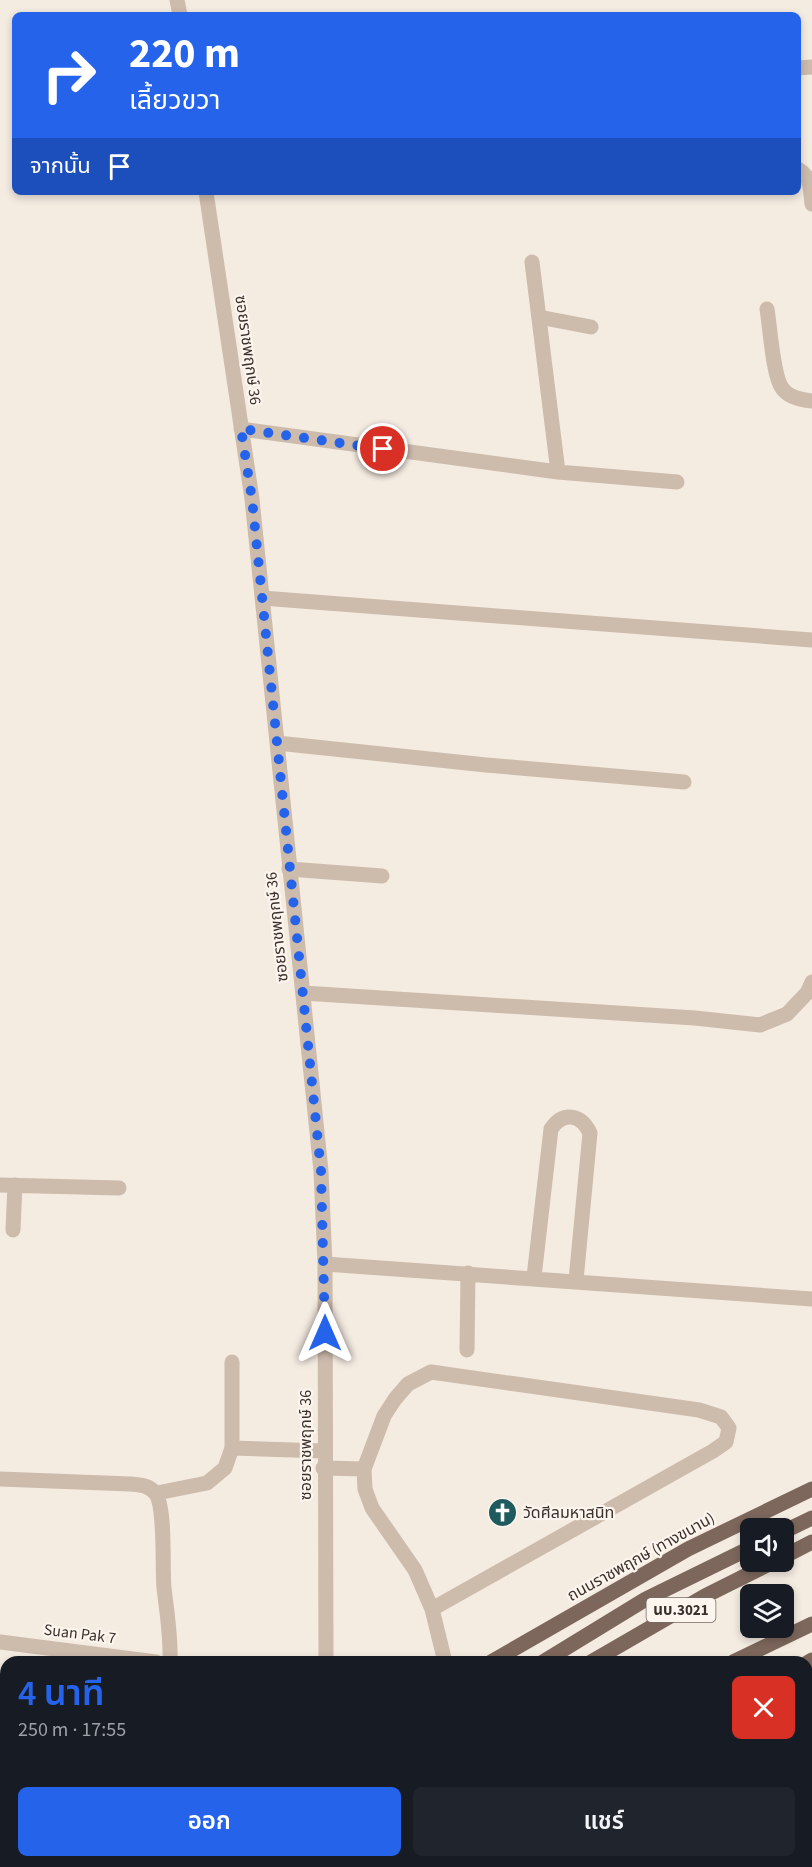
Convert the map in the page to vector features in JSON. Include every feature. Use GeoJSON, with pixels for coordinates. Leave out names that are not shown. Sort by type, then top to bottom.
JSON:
{"type":"FeatureCollection","features":[{"type":"Feature","properties":{"kind":"main road","name":"ถนนราชพฤกษ์ (ทางขนาน)"},"geometry":{"type":"LineString","coordinates":[[501,1656],[688,1549],[812,1488]]}},
{"type":"Feature","properties":{"kind":"main road"},"geometry":{"type":"LineString","coordinates":[[794,1527],[812,1518]]}},
{"type":"Feature","properties":{"kind":"main road"},"geometry":{"type":"LineString","coordinates":[[794,1551],[812,1542]]}},
{"type":"Feature","properties":{"kind":"main road"},"geometry":{"type":"LineString","coordinates":[[553,1656],[646,1599],[740,1553]]}},
{"type":"Feature","properties":{"kind":"main road","name":"นบ.3021"},"geometry":{"type":"LineString","coordinates":[[601,1656],[705,1596],[753,1572]]}},
{"type":"Feature","properties":{"kind":"main road"},"geometry":{"type":"LineString","coordinates":[[745,1656],[812,1624]]}},
{"type":"Feature","properties":{"kind":"street"},"geometry":{"type":"LineString","coordinates":[[801,170],[806,173],[810,182],[812,204]]}},
{"type":"Feature","properties":{"kind":"street","name":"ซอยราชพฤกษ์ 36"},"geometry":{"type":"LineString","coordinates":[[206,195],[252,499],[288,869],[321,1171],[325,1264],[323,1468],[326,1656]]}},
{"type":"Feature","properties":{"kind":"street"},"geometry":{"type":"LineString","coordinates":[[532,262],[558,472]]}},
{"type":"Feature","properties":{"kind":"street"},"geometry":{"type":"LineString","coordinates":[[767,309],[777,374],[783,389],[796,398],[812,401]]}},
{"type":"Feature","properties":{"kind":"street"},"geometry":{"type":"LineString","coordinates":[[539,317],[591,327]]}},
{"type":"Feature","properties":{"kind":"street"},"geometry":{"type":"LineString","coordinates":[[241,429],[558,472],[677,482]]}},
{"type":"Feature","properties":{"kind":"street"},"geometry":{"type":"LineString","coordinates":[[262,598],[812,640]]}},
{"type":"Feature","properties":{"kind":"street"},"geometry":{"type":"LineString","coordinates":[[277,743],[486,765],[684,782]]}},
{"type":"Feature","properties":{"kind":"street"},"geometry":{"type":"LineString","coordinates":[[288,869],[382,876]]}},
{"type":"Feature","properties":{"kind":"street"},"geometry":{"type":"LineString","coordinates":[[303,993],[695,1018],[760,1025],[787,1014],[807,993],[812,982]]}},
{"type":"Feature","properties":{"kind":"street"},"geometry":{"type":"LineString","coordinates":[[534,1277],[551,1129],[560,1119],[572,1116],[583,1121],[590,1133],[576,1280]]}},
{"type":"Feature","properties":{"kind":"street"},"geometry":{"type":"LineString","coordinates":[[13,1230],[7,1185],[119,1188]]}},
{"type":"Feature","properties":{"kind":"street"},"geometry":{"type":"LineString","coordinates":[[325,1264],[576,1280],[812,1299]]}},
{"type":"Feature","properties":{"kind":"street"},"geometry":{"type":"LineString","coordinates":[[467,1350],[468,1273]]}},
{"type":"Feature","properties":{"kind":"street"},"geometry":{"type":"LineString","coordinates":[[156,1493],[207,1483],[225,1468],[232,1448],[232,1362]]}},
{"type":"Feature","properties":{"kind":"street"},"geometry":{"type":"LineString","coordinates":[[432,1609],[713,1451],[726,1442],[729,1428],[721,1417],[699,1410],[431,1372],[408,1384],[384,1416],[364,1469],[365,1489],[372,1508],[415,1570],[432,1609],[444,1656]]}},
{"type":"Feature","properties":{"kind":"street"},"geometry":{"type":"LineString","coordinates":[[232,1448],[323,1451]]}},
{"type":"Feature","properties":{"kind":"street"},"geometry":{"type":"LineString","coordinates":[[323,1468],[364,1469]]}},
{"type":"Feature","properties":{"kind":"street"},"geometry":{"type":"LineString","coordinates":[[0,1479],[130,1484],[147,1486],[156,1493],[161,1507],[164,1588],[171,1632],[170,1656]]}},
{"type":"Feature","properties":{"kind":"street","name":"Suan Pak 7"},"geometry":{"type":"LineString","coordinates":[[0,1642],[109,1656]]}},
{"type":"Feature","properties":{"kind":"place","name":"วัดศีลมหาสนิท"},"geometry":{"type":"Point","coordinates":[502,1513]}},
{"type":"Feature","properties":{"kind":"route"},"geometry":{"type":"LineString","coordinates":[[325,1333],[321,1171],[288,869],[252,499],[241,429],[383,449]]}}]}
